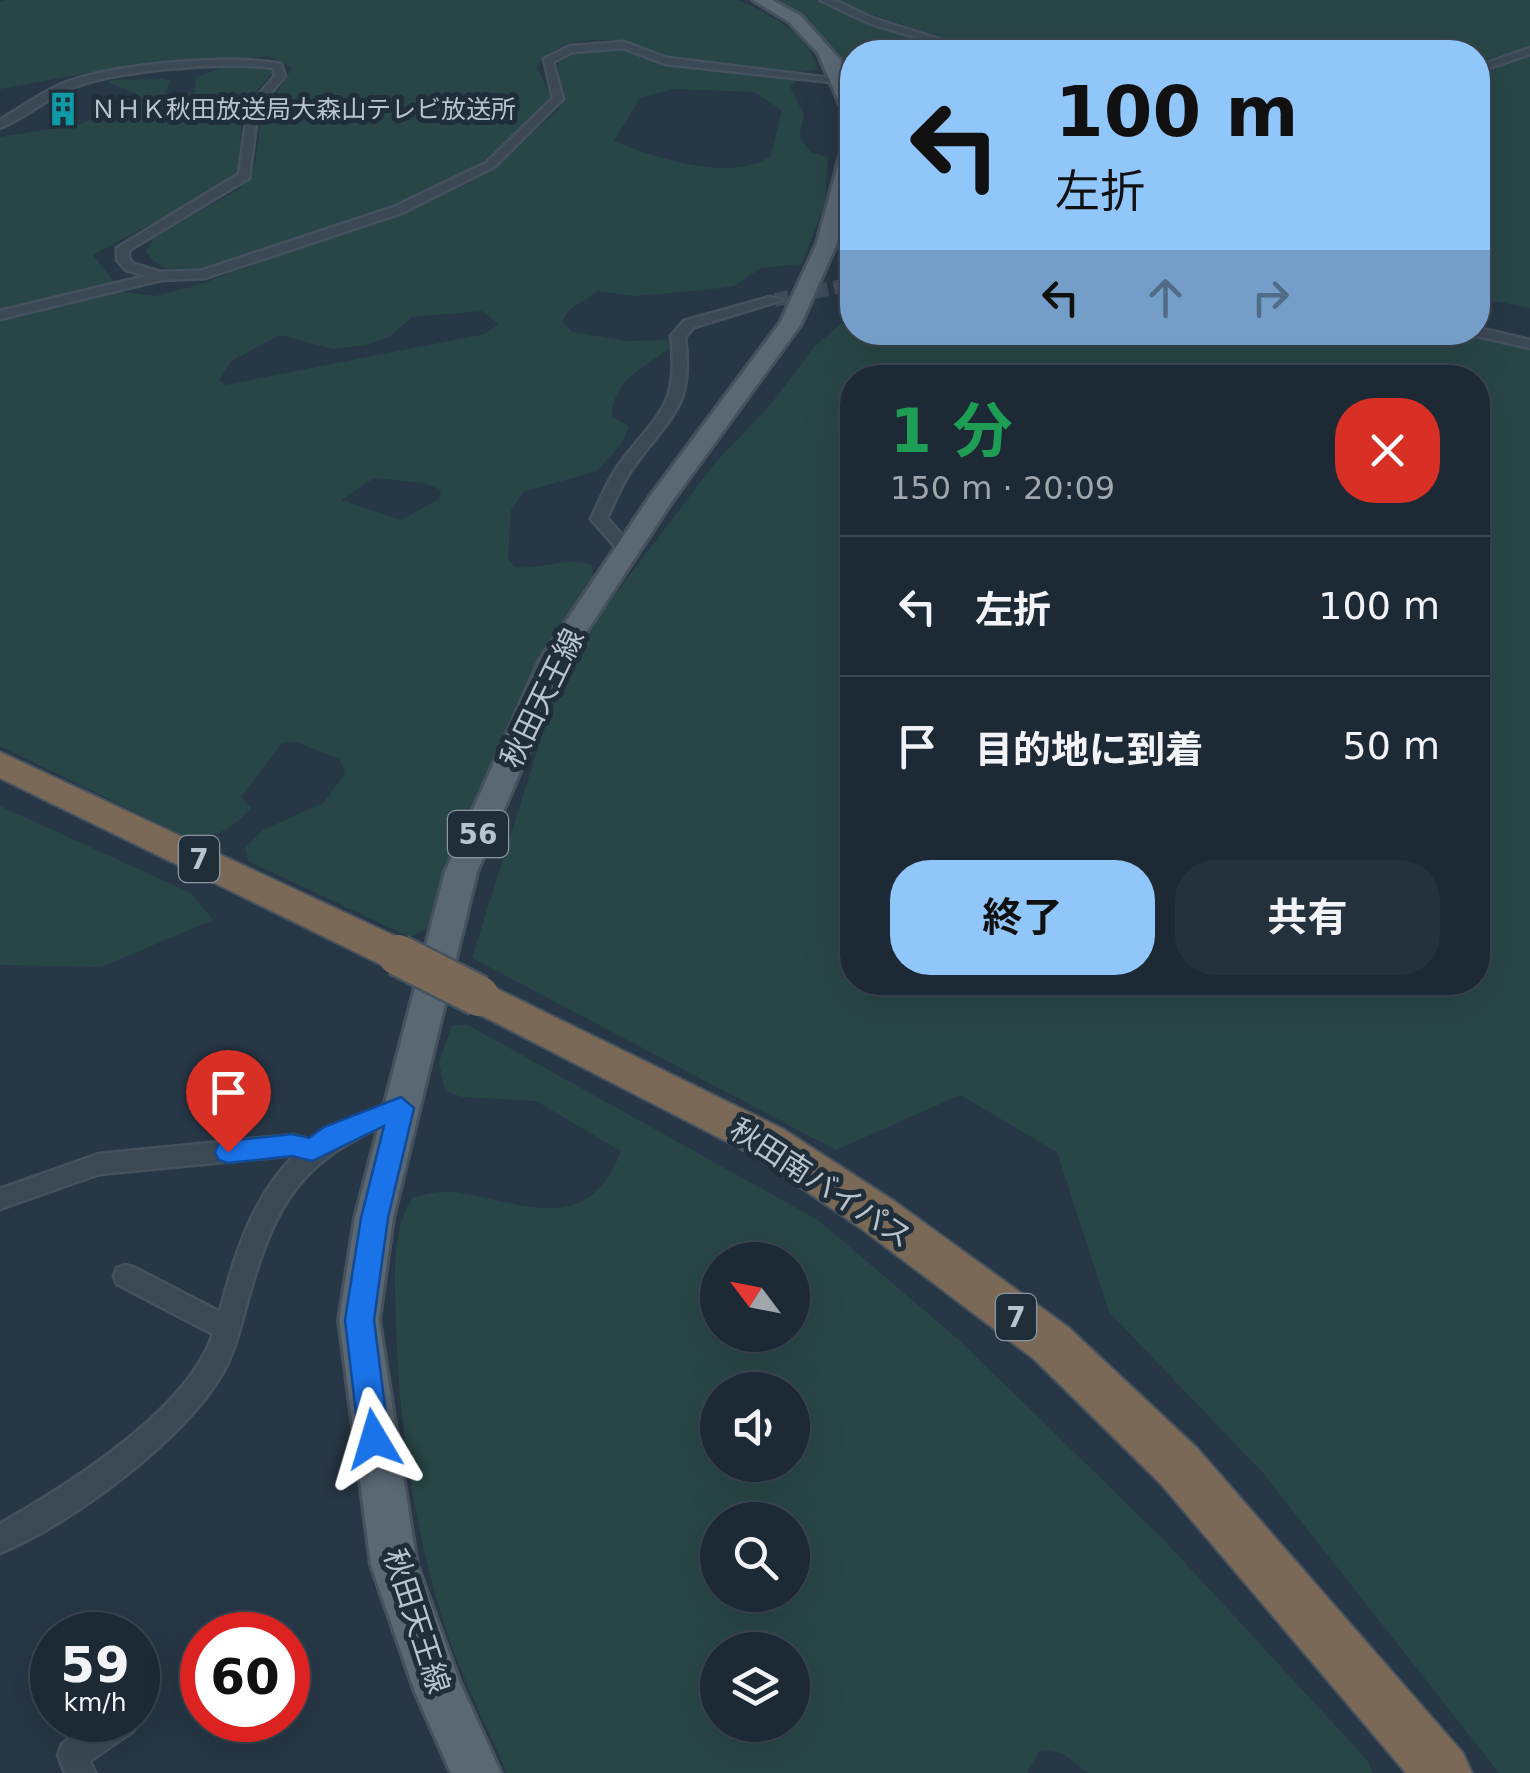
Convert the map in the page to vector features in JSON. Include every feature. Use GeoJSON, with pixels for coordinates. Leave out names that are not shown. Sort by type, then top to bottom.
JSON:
{"type":"FeatureCollection","features":[{"type":"Feature","properties":{"kind":"highway","name":"秋田南バイパス"},"geometry":{"type":"LineString","coordinates":[[0,764],[398,954],[768,1142],[878,1215],[1051,1343],[1180,1466],[1444,1773]]}},
{"type":"Feature","properties":{"kind":"main road","name":"秋田天王線"},"geometry":{"type":"LineString","coordinates":[[760,0],[795,20],[824,50],[840,78]]}},
{"type":"Feature","properties":{"kind":"main road","name":"秋田天王線"},"geometry":{"type":"LineString","coordinates":[[476,1773],[438,1692],[394,1564],[359,1320],[374,1218],[461,872],[554,660],[626,549],[790,324],[827,242],[840,192]]}},
{"type":"Feature","properties":{"kind":"street"},"geometry":{"type":"LineString","coordinates":[[825,0],[872,21],[935,40]]}},
{"type":"Feature","properties":{"kind":"street"},"geometry":{"type":"LineString","coordinates":[[0,315],[158,276],[214,272],[398,210],[465,180],[490,166],[558,100],[548,61],[570,49],[624,45],[664,61],[840,80]]}},
{"type":"Feature","properties":{"kind":"street"},"geometry":{"type":"LineString","coordinates":[[1490,65],[1530,51]]}},
{"type":"Feature","properties":{"kind":"street"},"geometry":{"type":"LineString","coordinates":[[0,125],[63,88],[94,78],[248,62],[280,69],[280,76],[253,107],[245,176],[123,248],[126,264],[158,276]]}},
{"type":"Feature","properties":{"kind":"street"},"geometry":{"type":"LineString","coordinates":[[626,549],[599,519],[621,472],[677,403],[684,375],[678,336],[690,324],[774,300]]}},
{"type":"Feature","properties":{"kind":"street"},"geometry":{"type":"LineString","coordinates":[[1490,335],[1530,344]]}},
{"type":"Feature","properties":{"kind":"street"},"geometry":{"type":"LineString","coordinates":[[0,1539],[30,1523],[171,1421],[213,1366],[255,1231],[288,1178],[312,1150],[333,1135],[401,1108]]}},
{"type":"Feature","properties":{"kind":"street"},"geometry":{"type":"LineString","coordinates":[[0,1199],[99,1164],[292,1145],[312,1150]]}},
{"type":"Feature","properties":{"kind":"street"},"geometry":{"type":"LineString","coordinates":[[126,1276],[226,1328]]}},
{"type":"Feature","properties":{"kind":"street"},"geometry":{"type":"LineString","coordinates":[[80,1773],[73,1755],[91,1742]]}},
{"type":"Feature","properties":{"kind":"green space"},"geometry":{"type":"Polygon","coordinates":[[[5,0],[738,0],[775,18],[797,35],[817,69],[802,72],[691,62],[613,41],[569,44],[556,49],[537,67],[550,94],[548,104],[476,168],[429,194],[196,270],[168,268],[156,263],[146,251],[154,237],[241,188],[255,164],[261,118],[292,68],[269,56],[87,73],[0,89],[0,2],[5,0]]]}},
{"type":"Feature","properties":{"kind":"green space"},"geometry":{"type":"Polygon","coordinates":[[[769,0],[814,0],[864,22],[923,40],[840,40],[840,56],[807,24],[769,0]]]}},
{"type":"Feature","properties":{"kind":"green space"},"geometry":{"type":"Polygon","coordinates":[[[830,0],[1530,0],[1530,46],[1490,59],[1490,40],[948,40],[830,0]]]}},
{"type":"Feature","properties":{"kind":"green space"},"geometry":{"type":"Polygon","coordinates":[[[624,47],[653,62],[798,80],[790,87],[804,115],[799,137],[811,152],[828,157],[825,203],[802,264],[761,268],[734,286],[705,290],[634,296],[598,291],[569,310],[562,321],[572,332],[626,341],[667,340],[670,348],[632,376],[618,393],[612,416],[629,426],[622,443],[597,471],[523,492],[511,510],[508,559],[515,567],[583,563],[592,565],[593,577],[540,655],[472,807],[433,925],[410,937],[248,861],[245,847],[263,830],[323,803],[345,774],[340,759],[296,742],[282,743],[241,797],[251,808],[226,829],[195,841],[0,746],[0,318],[115,291],[155,296],[198,285],[462,187],[499,165],[561,107],[565,94],[557,75],[560,57],[573,51],[624,47]],[[674,89],[640,98],[614,141],[671,160],[715,168],[754,164],[771,156],[782,110],[754,92],[674,89]],[[482,311],[412,317],[389,337],[366,345],[333,349],[280,335],[231,361],[219,380],[225,385],[485,334],[498,324],[482,311]],[[374,478],[341,500],[401,520],[439,499],[441,490],[424,483],[374,478]]]}},
{"type":"Feature","properties":{"kind":"green space"},"geometry":{"type":"Polygon","coordinates":[[[1530,56],[1530,308],[1490,300],[1490,71],[1530,56]]]}},
{"type":"Feature","properties":{"kind":"green space"},"geometry":{"type":"Polygon","coordinates":[[[230,65],[267,66],[272,73],[242,109],[239,171],[227,183],[93,255],[114,282],[0,310],[0,137],[81,124],[137,94],[107,82],[113,80],[162,79],[170,81],[165,94],[194,94],[196,77],[230,65]]]}},
{"type":"Feature","properties":{"kind":"green space"},"geometry":{"type":"Polygon","coordinates":[[[840,324],[840,345],[1490,345],[1490,330],[1530,340],[1530,1773],[1499,1773],[1263,1473],[1109,1312],[1057,1152],[960,1095],[836,1150],[472,958],[543,732],[569,666],[597,618],[715,463],[771,404],[815,346],[840,324]]]}},
{"type":"Feature","properties":{"kind":"green space"},"geometry":{"type":"Polygon","coordinates":[[[0,806],[191,893],[213,920],[101,967],[0,965],[0,806]]]}},
{"type":"Feature","properties":{"kind":"green space"},"geometry":{"type":"Polygon","coordinates":[[[452,1025],[468,1025],[818,1220],[959,1340],[1165,1541],[1368,1761],[1373,1773],[1088,1773],[1062,1753],[1040,1750],[1027,1773],[507,1773],[448,1637],[423,1545],[400,1398],[397,1241],[413,1197],[448,1192],[528,1207],[572,1205],[591,1196],[607,1178],[621,1151],[536,1101],[462,1097],[445,1091],[439,1062],[452,1025]]]}},
{"type":"Feature","properties":{"kind":"tunnel"},"geometry":{"type":"LineString","coordinates":[[775,300],[840,286]]}},
{"type":"Feature","properties":{"kind":"place","name":"ＮＨＫ秋田放送局大森山テレビ放送所"},"geometry":{"type":"Point","coordinates":[63,109]}},
{"type":"Feature","properties":{"kind":"route"},"geometry":{"type":"LineString","coordinates":[[228,1152],[292,1145],[312,1150],[333,1135],[401,1108],[374,1218],[359,1320],[374,1439]]}}]}
